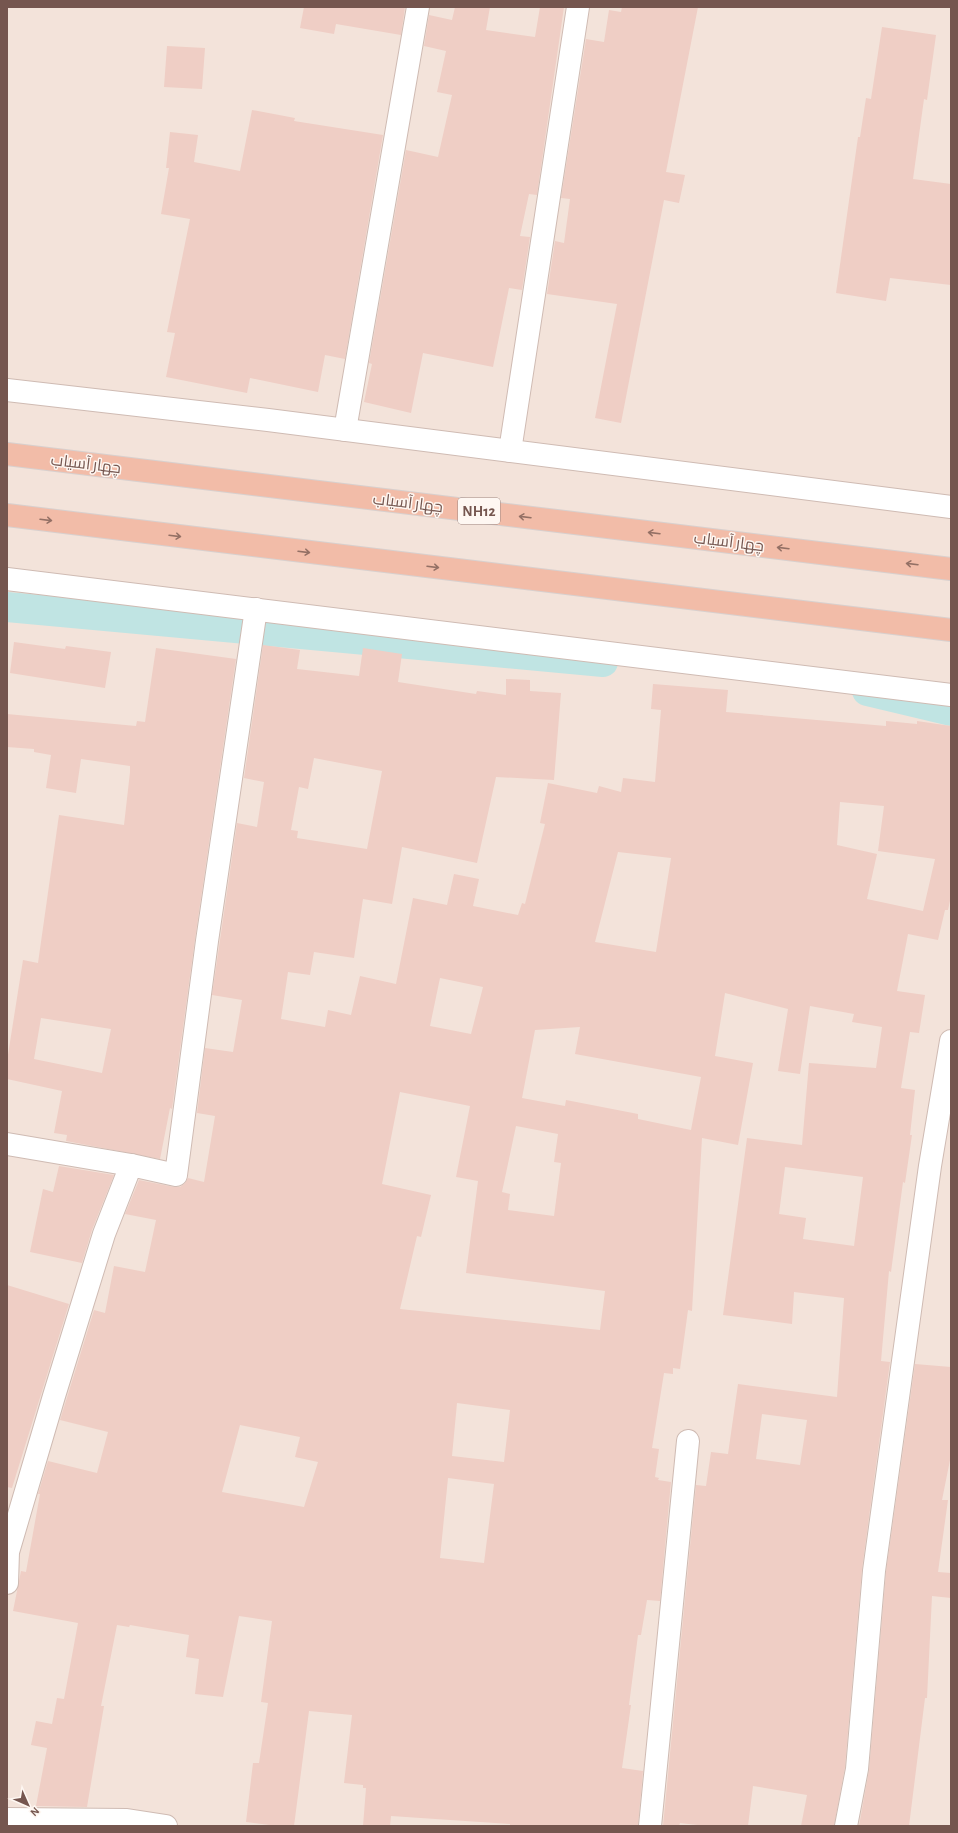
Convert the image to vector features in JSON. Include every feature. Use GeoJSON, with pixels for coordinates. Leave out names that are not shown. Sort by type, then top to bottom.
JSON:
{"type":"FeatureCollection","features":[{"type":"Feature","properties":{"kind":"highway","name":"چهار آسیاب"},"geometry":{"type":"LineString","coordinates":[[7,454],[951,569]]}},
{"type":"Feature","properties":{"kind":"highway"},"geometry":{"type":"LineString","coordinates":[[7,515],[951,630]]}},
{"type":"Feature","properties":{"kind":"street"},"geometry":{"type":"LineString","coordinates":[[345,430],[418,7]]}},
{"type":"Feature","properties":{"kind":"street"},"geometry":{"type":"LineString","coordinates":[[510,451],[578,7]]}},
{"type":"Feature","properties":{"kind":"street"},"geometry":{"type":"LineString","coordinates":[[7,390],[345,430],[951,507]]}},
{"type":"Feature","properties":{"kind":"street"},"geometry":{"type":"LineString","coordinates":[[7,579],[254,624],[951,695]]}},
{"type":"Feature","properties":{"kind":"street"},"geometry":{"type":"LineString","coordinates":[[7,1144],[131,1165],[176,1175],[207,941],[254,624]]}},
{"type":"Feature","properties":{"kind":"street"},"geometry":{"type":"LineString","coordinates":[[846,1826],[857,1769],[874,1571],[930,1166],[951,1041]]}},
{"type":"Feature","properties":{"kind":"street"},"geometry":{"type":"LineString","coordinates":[[7,1583],[8,1552],[49,1411],[104,1234],[131,1165]]}},
{"type":"Feature","properties":{"kind":"street"},"geometry":{"type":"LineString","coordinates":[[650,1826],[688,1441]]}},
{"type":"Feature","properties":{"kind":"street"},"geometry":{"type":"LineString","coordinates":[[7,1819],[126,1823],[166,1826]]}},
{"type":"Feature","properties":{"kind":"shaded area"},"geometry":{"type":"Polygon","coordinates":[[[7,7],[951,7],[951,1826],[7,1826],[7,7]]]}},
{"type":"Feature","properties":{"kind":"building"},"geometry":{"type":"Polygon","coordinates":[[[304,7],[405,7],[401,35],[336,24],[334,34],[300,28],[304,7]]]}},
{"type":"Feature","properties":{"kind":"building"},"geometry":{"type":"Polygon","coordinates":[[[455,7],[490,7],[486,30],[535,37],[540,7],[564,7],[537,195],[529,194],[520,236],[530,237],[522,290],[509,288],[493,367],[423,353],[411,413],[364,402],[372,364],[369,363],[406,150],[438,157],[452,95],[437,92],[446,51],[424,46],[429,15],[452,20],[455,7]]]}},
{"type":"Feature","properties":{"kind":"building"},"geometry":{"type":"Polygon","coordinates":[[[622,7],[698,7],[666,172],[685,175],[679,203],[664,200],[621,423],[595,418],[617,304],[547,294],[555,241],[564,243],[570,199],[561,198],[586,39],[604,42],[609,10],[621,12],[622,7]]]}},
{"type":"Feature","properties":{"kind":"building"},"geometry":{"type":"Polygon","coordinates":[[[882,27],[936,35],[927,100],[924,99],[913,179],[951,184],[951,285],[890,278],[886,301],[836,293],[858,137],[860,137],[866,98],[871,99],[882,27]]]}},
{"type":"Feature","properties":{"kind":"building"},"geometry":{"type":"Polygon","coordinates":[[[167,46],[205,48],[202,89],[164,87],[167,46]]]}},
{"type":"Feature","properties":{"kind":"building"},"geometry":{"type":"Polygon","coordinates":[[[252,110],[295,118],[294,121],[383,135],[345,359],[325,355],[318,392],[250,378],[247,393],[166,377],[175,333],[167,332],[190,219],[161,214],[169,168],[166,168],[170,132],[198,135],[194,162],[240,171],[252,110]]]}},
{"type":"Feature","properties":{"kind":"building"},"geometry":{"type":"Polygon","coordinates":[[[14,642],[65,649],[66,646],[111,652],[105,688],[10,673],[14,642]]]}},
{"type":"Feature","properties":{"kind":"building"},"geometry":{"type":"Polygon","coordinates":[[[263,645],[300,650],[297,669],[359,676],[363,648],[402,654],[398,682],[476,694],[477,691],[506,695],[506,679],[530,680],[530,691],[561,693],[554,780],[496,777],[477,863],[402,847],[392,904],[363,899],[354,958],[314,952],[310,975],[288,972],[281,1019],[325,1027],[328,1010],[351,1015],[360,976],[396,984],[413,898],[447,905],[454,874],[479,879],[473,906],[518,915],[522,903],[525,904],[545,824],[540,823],[548,783],[597,793],[599,786],[621,792],[623,778],[655,782],[661,710],[651,709],[653,684],[728,690],[726,712],[886,726],[886,721],[917,724],[917,721],[951,726],[951,896],[948,910],[945,910],[938,940],[908,934],[897,991],[925,995],[919,1033],[910,1032],[901,1088],[915,1090],[910,1135],[912,1135],[905,1183],[903,1182],[891,1272],[889,1271],[881,1361],[890,1362],[862,1569],[845,1767],[834,1826],[801,1826],[807,1795],[753,1786],[748,1826],[706,1826],[680,1823],[679,1826],[663,1826],[696,1485],[706,1486],[711,1452],[728,1454],[738,1384],[837,1397],[844,1298],[794,1292],[792,1324],[723,1315],[747,1138],[802,1145],[809,1063],[876,1068],[882,1027],[852,1022],[854,1014],[810,1006],[800,1074],[778,1071],[788,1009],[725,993],[715,1056],[753,1063],[738,1145],[702,1138],[692,1311],[688,1310],[680,1369],[673,1368],[673,1374],[664,1373],[652,1448],[659,1449],[655,1477],[659,1478],[658,1480],[671,1482],[660,1601],[647,1600],[641,1635],[638,1635],[629,1705],[631,1705],[622,1768],[643,1771],[638,1826],[510,1826],[510,1824],[391,1816],[390,1826],[363,1826],[366,1788],[363,1788],[363,1785],[344,1783],[352,1715],[309,1711],[294,1826],[277,1826],[246,1822],[253,1763],[259,1763],[268,1703],[261,1702],[272,1621],[239,1616],[223,1697],[195,1694],[199,1659],[186,1657],[189,1635],[130,1625],[129,1627],[117,1625],[101,1706],[104,1706],[87,1807],[36,1806],[47,1748],[31,1745],[36,1721],[52,1724],[57,1698],[64,1699],[78,1623],[13,1611],[21,1571],[26,1572],[40,1494],[38,1494],[48,1461],[97,1473],[108,1432],[60,1420],[94,1310],[105,1313],[114,1266],[145,1272],[156,1220],[125,1214],[139,1180],[174,1187],[180,1187],[188,1178],[204,1182],[215,1116],[197,1113],[205,1048],[233,1052],[242,1000],[212,995],[237,823],[257,827],[264,782],[244,778],[263,645]],[[314,758],[308,789],[299,787],[291,830],[298,831],[297,838],[367,849],[382,771],[314,758]],[[840,802],[837,845],[877,854],[867,899],[923,911],[935,859],[878,851],[884,806],[840,802]],[[618,852],[595,942],[656,952],[671,858],[618,852]],[[440,978],[430,1026],[471,1034],[483,987],[440,978]],[[580,1027],[535,1030],[522,1098],[565,1106],[566,1100],[638,1114],[638,1119],[691,1130],[701,1077],[575,1054],[580,1027]],[[400,1092],[382,1184],[431,1195],[421,1237],[417,1236],[400,1309],[600,1330],[605,1291],[466,1273],[478,1181],[456,1177],[470,1106],[400,1092]],[[516,1126],[502,1192],[510,1194],[508,1210],[554,1216],[561,1163],[554,1162],[558,1134],[516,1126]],[[785,1167],[779,1214],[806,1218],[803,1239],[854,1246],[863,1177],[785,1167]],[[457,1403],[452,1456],[504,1462],[510,1410],[457,1403]],[[762,1414],[756,1459],[800,1465],[807,1420],[762,1414]],[[240,1425],[222,1492],[304,1507],[318,1462],[295,1457],[300,1437],[240,1425]],[[448,1478],[440,1558],[484,1563],[494,1484],[448,1478]]]}},
{"type":"Feature","properties":{"kind":"building"},"geometry":{"type":"Polygon","coordinates":[[[156,648],[236,659],[172,1109],[170,1108],[160,1159],[66,1141],[67,1135],[54,1133],[62,1091],[7,1079],[7,1061],[23,960],[38,963],[59,815],[124,825],[130,766],[81,759],[76,793],[46,788],[51,755],[34,752],[34,749],[7,747],[7,714],[136,726],[137,721],[145,722],[156,648]],[[41,1018],[34,1059],[102,1073],[111,1029],[41,1018]]]}},
{"type":"Feature","properties":{"kind":"building"},"geometry":{"type":"Polygon","coordinates":[[[59,1166],[114,1175],[92,1230],[82,1263],[30,1252],[43,1189],[53,1192],[59,1166]]]}},
{"type":"Feature","properties":{"kind":"building"},"geometry":{"type":"Polygon","coordinates":[[[7,1285],[69,1304],[12,1488],[7,1487],[7,1285]]]}},
{"type":"Feature","properties":{"kind":"building"},"geometry":{"type":"Polygon","coordinates":[[[915,1364],[951,1367],[951,1455],[942,1500],[948,1500],[938,1572],[951,1573],[951,1598],[932,1596],[927,1698],[925,1698],[909,1826],[859,1826],[869,1770],[886,1572],[915,1364]]]}},
{"type":"Feature","properties":{"kind":"waterway"},"geometry":{"type":"LineString","coordinates":[[7,607],[603,662]]}},
{"type":"Feature","properties":{"kind":"waterway"},"geometry":{"type":"LineString","coordinates":[[867,691],[951,711]]}}]}
